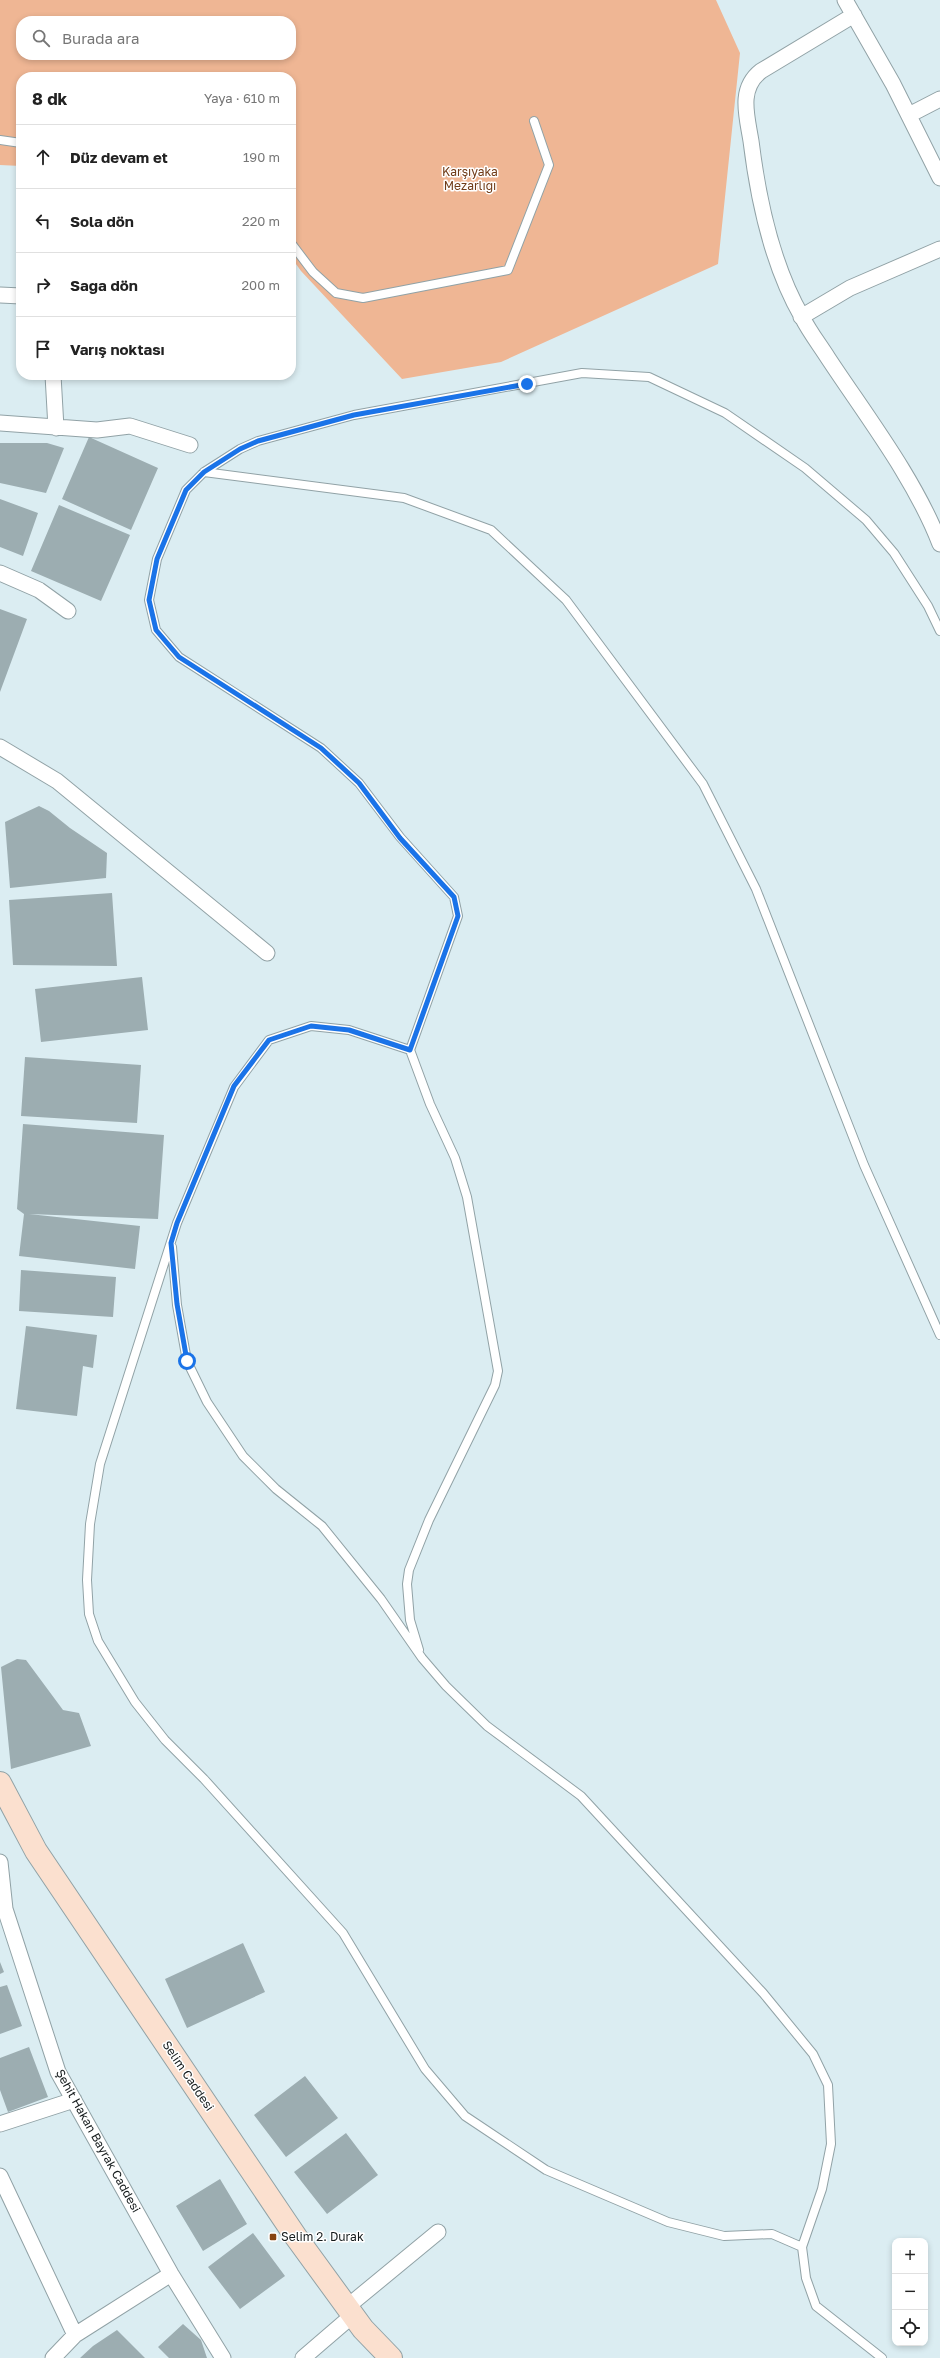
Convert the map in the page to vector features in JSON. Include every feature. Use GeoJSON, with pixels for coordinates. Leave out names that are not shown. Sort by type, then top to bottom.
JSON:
{"type":"FeatureCollection","features":[{"type":"Feature","properties":{"kind":"main road","name":"Selim Caddesi"},"geometry":{"type":"LineString","coordinates":[[0,1783],[36,1851],[296,2237],[350,2311],[391,2358]]}},
{"type":"Feature","properties":{"kind":"street"},"geometry":{"type":"LineString","coordinates":[[845,0],[909,115],[940,178]]}},
{"type":"Feature","properties":{"kind":"street"},"geometry":{"type":"LineString","coordinates":[[854,15],[761,70],[754,76],[746,91],[755,173],[766,219],[784,276],[801,317],[889,451],[932,523],[940,544]]}},
{"type":"Feature","properties":{"kind":"street"},"geometry":{"type":"LineString","coordinates":[[909,115],[940,98]]}},
{"type":"Feature","properties":{"kind":"street"},"geometry":{"type":"LineString","coordinates":[[801,317],[850,288],[940,249]]}},
{"type":"Feature","properties":{"kind":"street"},"geometry":{"type":"LineString","coordinates":[[0,295],[16,296]]}},
{"type":"Feature","properties":{"kind":"street"},"geometry":{"type":"LineString","coordinates":[[53,380],[56,428]]}},
{"type":"Feature","properties":{"kind":"street"},"geometry":{"type":"LineString","coordinates":[[0,424],[97,430],[130,426],[190,445]]}},
{"type":"Feature","properties":{"kind":"street"},"geometry":{"type":"LineString","coordinates":[[0,573],[39,590],[68,611]]}},
{"type":"Feature","properties":{"kind":"street"},"geometry":{"type":"LineString","coordinates":[[0,747],[57,781],[268,953]]}},
{"type":"Feature","properties":{"kind":"street","name":"Şehit Hakan Bayrak Caddesi"},"geometry":{"type":"LineString","coordinates":[[0,1862],[1,1885],[5,1909],[58,2072],[171,2274],[222,2358]]}},
{"type":"Feature","properties":{"kind":"street"},"geometry":{"type":"LineString","coordinates":[[0,2124],[74,2100]]}},
{"type":"Feature","properties":{"kind":"street"},"geometry":{"type":"LineString","coordinates":[[0,2176],[75,2335]]}},
{"type":"Feature","properties":{"kind":"street"},"geometry":{"type":"LineString","coordinates":[[303,2358],[350,2311],[438,2232]]}},
{"type":"Feature","properties":{"kind":"street"},"geometry":{"type":"LineString","coordinates":[[53,2358],[75,2335],[171,2274]]}},
{"type":"Feature","properties":{"kind":"lane"},"geometry":{"type":"LineString","coordinates":[[296,250],[313,272],[336,294],[364,298],[508,270],[549,165],[534,121]]}},
{"type":"Feature","properties":{"kind":"lane"},"geometry":{"type":"LineString","coordinates":[[0,140],[16,142]]}},
{"type":"Feature","properties":{"kind":"lane"},"geometry":{"type":"LineString","coordinates":[[422,1658],[410,1620],[407,1584],[409,1570],[430,1520],[495,1385],[498,1371],[467,1197],[455,1158],[430,1104],[410,1050],[458,916],[454,897],[400,838],[359,783],[321,748],[179,657],[156,630],[149,600],[157,559],[186,490],[204,472],[240,449],[258,441],[354,415],[582,373],[649,376],[725,413],[805,468],[866,520],[894,553],[928,606],[940,631]]}},
{"type":"Feature","properties":{"kind":"lane"},"geometry":{"type":"LineString","coordinates":[[204,472],[404,498],[490,530],[566,600],[703,784],[756,890],[864,1165],[940,1335]]}},
{"type":"Feature","properties":{"kind":"lane"},"geometry":{"type":"LineString","coordinates":[[410,1050],[349,1030],[311,1026],[269,1040],[234,1086],[177,1223],[100,1464],[90,1524],[87,1580],[89,1614],[98,1641],[135,1702],[165,1740],[210,1784],[343,1933],[425,2069],[465,2116],[546,2170],[668,2222],[724,2236],[772,2234],[802,2247]]}},
{"type":"Feature","properties":{"kind":"lane"},"geometry":{"type":"LineString","coordinates":[[171,1243],[177,1304],[187,1361],[207,1402],[244,1456],[276,1489],[322,1526],[381,1599],[422,1658],[487,1726],[581,1796],[763,1993],[813,2054],[828,2085],[831,2144],[822,2189],[802,2247],[806,2278],[816,2306],[882,2358]]}},
{"type":"Feature","properties":{"kind":"green space","name":"Karşıyaka Mezarlığı"},"geometry":{"type":"Polygon","coordinates":[[[0,0],[716,0],[740,53],[718,264],[501,362],[402,379],[296,264],[296,72],[16,72],[16,166],[0,165],[0,0]]]}},
{"type":"Feature","properties":{"kind":"building"},"geometry":{"type":"Polygon","coordinates":[[[89,437],[158,468],[131,530],[62,499],[89,437]]]}},
{"type":"Feature","properties":{"kind":"building"},"geometry":{"type":"Polygon","coordinates":[[[0,443],[47,443],[64,448],[46,493],[0,483],[0,443]]]}},
{"type":"Feature","properties":{"kind":"building"},"geometry":{"type":"Polygon","coordinates":[[[0,499],[38,513],[23,556],[0,547],[0,499]]]}},
{"type":"Feature","properties":{"kind":"building"},"geometry":{"type":"Polygon","coordinates":[[[59,505],[130,535],[101,601],[31,571],[59,505]]]}},
{"type":"Feature","properties":{"kind":"building"},"geometry":{"type":"Polygon","coordinates":[[[0,609],[27,619],[0,692],[0,609]]]}},
{"type":"Feature","properties":{"kind":"building"},"geometry":{"type":"Polygon","coordinates":[[[39,806],[49,811],[70,828],[107,853],[106,878],[10,888],[5,822],[39,806]]]}},
{"type":"Feature","properties":{"kind":"building"},"geometry":{"type":"Polygon","coordinates":[[[112,893],[117,966],[13,965],[9,900],[112,893]]]}},
{"type":"Feature","properties":{"kind":"building"},"geometry":{"type":"Polygon","coordinates":[[[142,977],[148,1030],[41,1042],[35,989],[142,977]]]}},
{"type":"Feature","properties":{"kind":"building"},"geometry":{"type":"Polygon","coordinates":[[[25,1057],[141,1065],[137,1123],[21,1116],[25,1057]]]}},
{"type":"Feature","properties":{"kind":"building"},"geometry":{"type":"Polygon","coordinates":[[[23,1124],[164,1135],[158,1219],[29,1214],[140,1226],[135,1269],[19,1256],[24,1214],[17,1209],[23,1124]]]}},
{"type":"Feature","properties":{"kind":"building"},"geometry":{"type":"Polygon","coordinates":[[[21,1270],[116,1277],[113,1317],[19,1311],[21,1270]]]}},
{"type":"Feature","properties":{"kind":"building"},"geometry":{"type":"Polygon","coordinates":[[[26,1326],[97,1335],[93,1368],[83,1366],[77,1416],[16,1409],[26,1326]]]}},
{"type":"Feature","properties":{"kind":"building"},"geometry":{"type":"Polygon","coordinates":[[[17,1659],[26,1660],[63,1710],[79,1713],[91,1746],[11,1769],[1,1667],[17,1659]]]}},
{"type":"Feature","properties":{"kind":"building"},"geometry":{"type":"Polygon","coordinates":[[[243,1943],[265,1992],[187,2028],[165,1979],[243,1943]]]}},
{"type":"Feature","properties":{"kind":"building"},"geometry":{"type":"Polygon","coordinates":[[[0,1962],[4,1972],[0,1974],[0,1962]]]}},
{"type":"Feature","properties":{"kind":"building"},"geometry":{"type":"Polygon","coordinates":[[[7,1985],[22,2026],[0,2034],[0,1987],[7,1985]]]}},
{"type":"Feature","properties":{"kind":"building"},"geometry":{"type":"Polygon","coordinates":[[[29,2047],[48,2097],[8,2112],[0,2090],[0,2058],[29,2047]]]}},
{"type":"Feature","properties":{"kind":"building"},"geometry":{"type":"Polygon","coordinates":[[[305,2076],[338,2118],[286,2157],[254,2115],[305,2076]]]}},
{"type":"Feature","properties":{"kind":"building"},"geometry":{"type":"Polygon","coordinates":[[[346,2133],[378,2175],[327,2214],[294,2172],[346,2133]]]}},
{"type":"Feature","properties":{"kind":"building"},"geometry":{"type":"Polygon","coordinates":[[[220,2179],[247,2224],[203,2251],[176,2206],[220,2179]]]}},
{"type":"Feature","properties":{"kind":"building"},"geometry":{"type":"Polygon","coordinates":[[[253,2233],[285,2276],[240,2309],[208,2267],[253,2233]]]}},
{"type":"Feature","properties":{"kind":"building"},"geometry":{"type":"Polygon","coordinates":[[[183,2324],[201,2340],[207,2358],[169,2358],[158,2347],[183,2324]]]}},
{"type":"Feature","properties":{"kind":"building"},"geometry":{"type":"Polygon","coordinates":[[[117,2330],[145,2358],[80,2358],[93,2346],[117,2330]]]}},
{"type":"Feature","properties":{"kind":"place","name":"Selim 2. Durak"},"geometry":{"type":"Point","coordinates":[273,2237]}},
{"type":"Feature","properties":{"kind":"route"},"geometry":{"type":"LineString","coordinates":[[187,1361],[177,1304],[171,1243],[177,1223],[234,1086],[269,1040],[311,1026],[349,1030],[410,1050],[420,1026],[458,916],[454,897],[400,838],[359,783],[321,748],[179,657],[156,630],[149,600],[157,559],[186,490],[204,472],[240,449],[258,441],[354,415],[527,384]]}}]}
